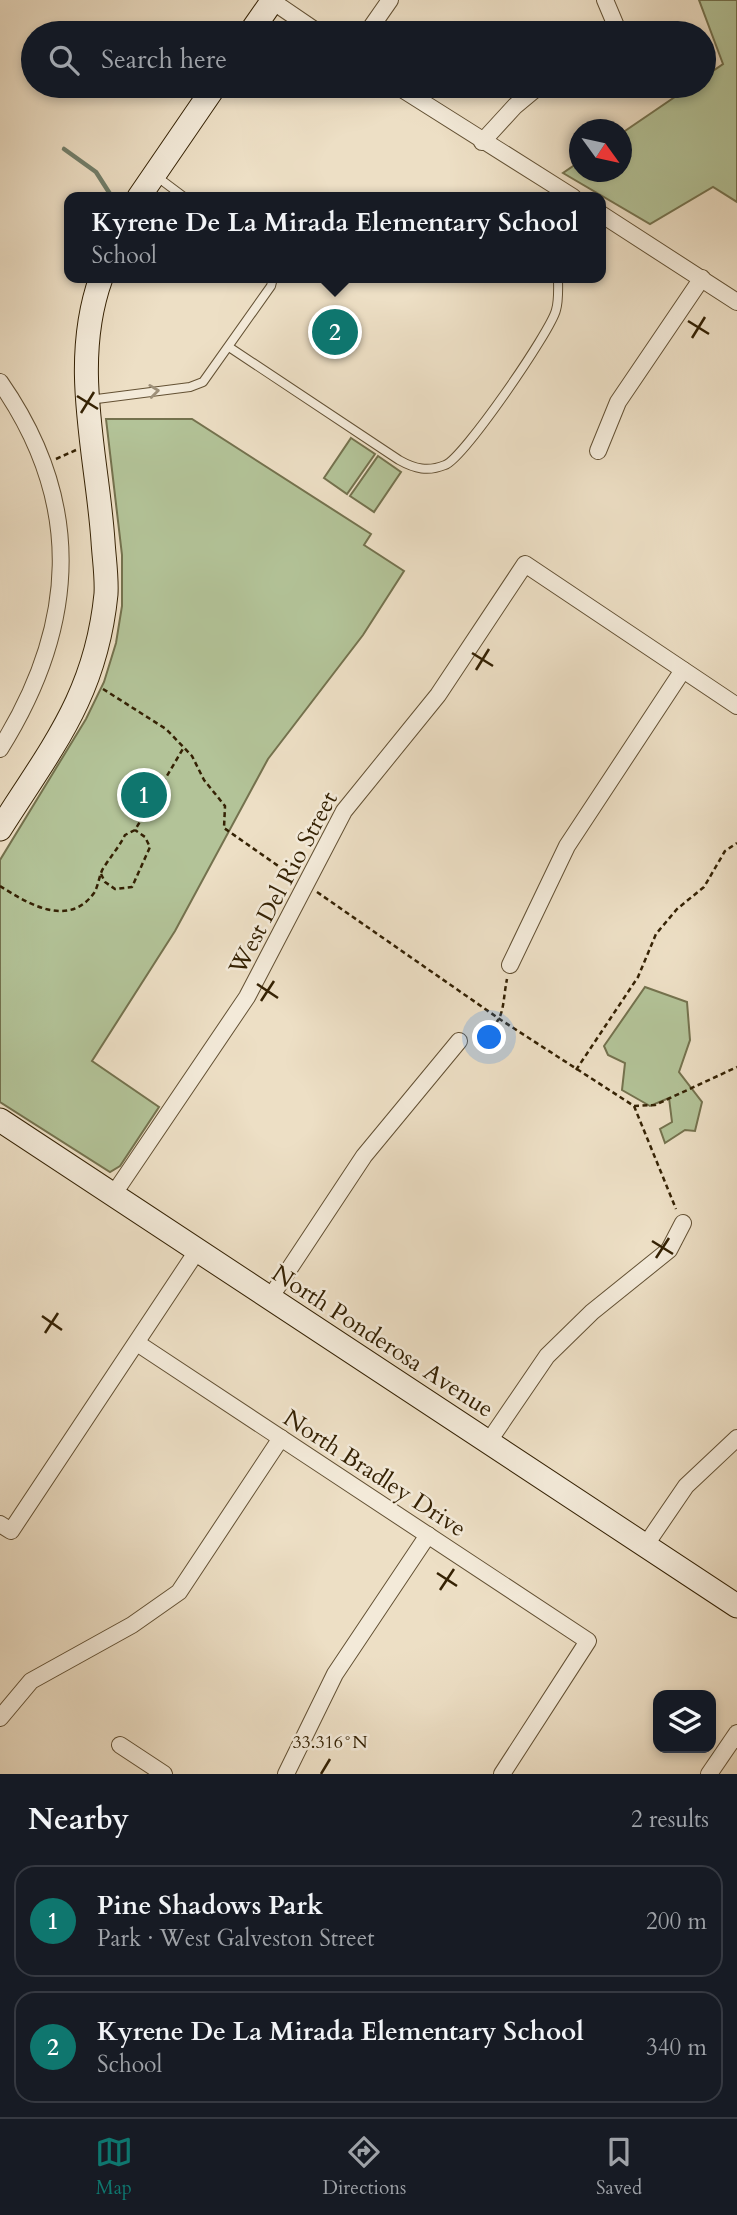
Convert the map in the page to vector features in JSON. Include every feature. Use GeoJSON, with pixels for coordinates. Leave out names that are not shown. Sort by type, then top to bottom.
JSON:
{"type":"FeatureCollection","features":[{"type":"Feature","properties":{"kind":"street"},"geometry":{"type":"LineString","coordinates":[[375,21],[390,0]]}},
{"type":"Feature","properties":{"kind":"street"},"geometry":{"type":"LineString","coordinates":[[605,0],[614,21]]}},
{"type":"Feature","properties":{"kind":"street"},"geometry":{"type":"LineString","coordinates":[[258,21],[272,1],[301,21]]}},
{"type":"Feature","properties":{"kind":"street"},"geometry":{"type":"LineString","coordinates":[[142,192],[207,98]]}},
{"type":"Feature","properties":{"kind":"street"},"geometry":{"type":"LineString","coordinates":[[415,98],[565,192]]}},
{"type":"Feature","properties":{"kind":"street"},"geometry":{"type":"LineString","coordinates":[[482,142],[525,98]]}},
{"type":"Feature","properties":{"kind":"street"},"geometry":{"type":"LineString","coordinates":[[606,217],[737,302]]}},
{"type":"Feature","properties":{"kind":"street"},"geometry":{"type":"LineString","coordinates":[[598,451],[618,402],[702,278]]}},
{"type":"Feature","properties":{"kind":"street"},"geometry":{"type":"LineString","coordinates":[[0,829],[69,722],[89,680],[106,592],[86,400],[89,331],[100,283]]}},
{"type":"Feature","properties":{"kind":"street"},"geometry":{"type":"LineString","coordinates":[[0,382],[26,423],[44,464],[55,504],[61,551],[57,612],[38,680],[0,750]]}},
{"type":"Feature","properties":{"kind":"street","name":"West Del Rio Street"},"geometry":{"type":"LineString","coordinates":[[113,1195],[247,997],[344,811],[438,695],[525,564],[683,670]]}},
{"type":"Feature","properties":{"kind":"street"},"geometry":{"type":"LineString","coordinates":[[510,965],[573,835],[683,670],[737,706]]}},
{"type":"Feature","properties":{"kind":"street"},"geometry":{"type":"LineString","coordinates":[[270,1298],[364,1156],[459,1041]]}},
{"type":"Feature","properties":{"kind":"street","name":"North Ponderosa Avenue"},"geometry":{"type":"LineString","coordinates":[[0,1119],[737,1606]]}},
{"type":"Feature","properties":{"kind":"street"},"geometry":{"type":"LineString","coordinates":[[489,1441],[547,1356],[592,1312],[670,1251],[683,1223]]}},
{"type":"Feature","properties":{"kind":"street"},"geometry":{"type":"LineString","coordinates":[[6,1528],[137,1343],[197,1251]]}},
{"type":"Feature","properties":{"kind":"street","name":"North Bradley Drive"},"geometry":{"type":"LineString","coordinates":[[137,1343],[588,1641],[502,1774]]}},
{"type":"Feature","properties":{"kind":"street"},"geometry":{"type":"LineString","coordinates":[[0,1718],[31,1681],[132,1625],[179,1592],[281,1438]]}},
{"type":"Feature","properties":{"kind":"street"},"geometry":{"type":"LineString","coordinates":[[645,1546],[686,1486],[736,1442]]}},
{"type":"Feature","properties":{"kind":"street"},"geometry":{"type":"LineString","coordinates":[[286,1774],[335,1674],[428,1535]]}},
{"type":"Feature","properties":{"kind":"street"},"geometry":{"type":"LineString","coordinates":[[709,1774],[737,1733]]}},
{"type":"Feature","properties":{"kind":"street"},"geometry":{"type":"LineString","coordinates":[[120,1745],[164,1774]]}},
{"type":"Feature","properties":{"kind":"lane"},"geometry":{"type":"LineString","coordinates":[[154,175],[177,192]]}},
{"type":"Feature","properties":{"kind":"lane"},"geometry":{"type":"LineString","coordinates":[[86,400],[202,382],[229,347],[270,283]]}},
{"type":"Feature","properties":{"kind":"lane"},"geometry":{"type":"LineString","coordinates":[[229,347],[400,460],[414,468],[432,468],[447,465],[460,455],[486,421],[556,312],[558,283]]}},
{"type":"Feature","properties":{"kind":"path"},"geometry":{"type":"LineString","coordinates":[[44,464],[92,443]]}},
{"type":"Feature","properties":{"kind":"path"},"geometry":{"type":"LineString","coordinates":[[89,680],[159,723],[184,747],[204,780],[225,806],[224,828],[501,1020],[634,1106],[655,1105],[737,1067]]}},
{"type":"Feature","properties":{"kind":"path"},"geometry":{"type":"LineString","coordinates":[[0,886],[30,904],[55,911],[81,904],[94,892],[101,873],[125,835],[135,831],[184,747]]}},
{"type":"Feature","properties":{"kind":"path"},"geometry":{"type":"LineString","coordinates":[[101,873],[105,882],[116,889],[132,887],[150,847],[145,837],[135,831]]}},
{"type":"Feature","properties":{"kind":"path"},"geometry":{"type":"LineString","coordinates":[[576,1070],[638,977],[656,934],[677,909],[704,887],[725,851],[737,843]]}},
{"type":"Feature","properties":{"kind":"path"},"geometry":{"type":"LineString","coordinates":[[459,1041],[489,1031],[501,1020],[510,965]]}},
{"type":"Feature","properties":{"kind":"path"},"geometry":{"type":"LineString","coordinates":[[634,1106],[683,1223]]}},
{"type":"Feature","properties":{"kind":"green space"},"geometry":{"type":"Polygon","coordinates":[[[699,0],[737,0],[737,202],[713,187],[650,224],[606,198],[606,192],[595,192],[578,182],[632,182],[632,126],[673,98],[716,98],[716,69],[723,64],[716,45],[716,21],[707,21],[699,0]]]}},
{"type":"Feature","properties":{"kind":"green space"},"geometry":{"type":"Polygon","coordinates":[[[106,419],[192,419],[371,534],[364,545],[404,571],[363,635],[268,759],[175,931],[92,1061],[159,1107],[120,1166],[110,1172],[0,1102],[0,860],[86,719],[104,682],[116,643],[122,606],[122,555],[106,419]]]}},
{"type":"Feature","properties":{"kind":"green space"},"geometry":{"type":"Polygon","coordinates":[[[351,438],[375,454],[347,494],[324,478],[351,438]]]}},
{"type":"Feature","properties":{"kind":"green space"},"geometry":{"type":"Polygon","coordinates":[[[378,456],[401,472],[374,512],[350,496],[378,456]]]}},
{"type":"Feature","properties":{"kind":"green space"},"geometry":{"type":"Polygon","coordinates":[[[645,987],[687,1002],[690,1040],[679,1072],[702,1102],[695,1131],[685,1130],[665,1143],[660,1129],[672,1122],[669,1098],[650,1106],[622,1090],[625,1063],[608,1055],[604,1046],[645,987]]]}},
{"type":"Feature","properties":{"kind":"waterway"},"geometry":{"type":"LineString","coordinates":[[64,149],[96,172],[109,192]]}},
{"type":"Feature","properties":{"kind":"place","name":"Kyrene De La Mirada Elementary School"},"geometry":{"type":"Point","coordinates":[335,332]}},
{"type":"Feature","properties":{"kind":"place","name":"Pine Shadows Park"},"geometry":{"type":"Point","coordinates":[144,795]}}]}
